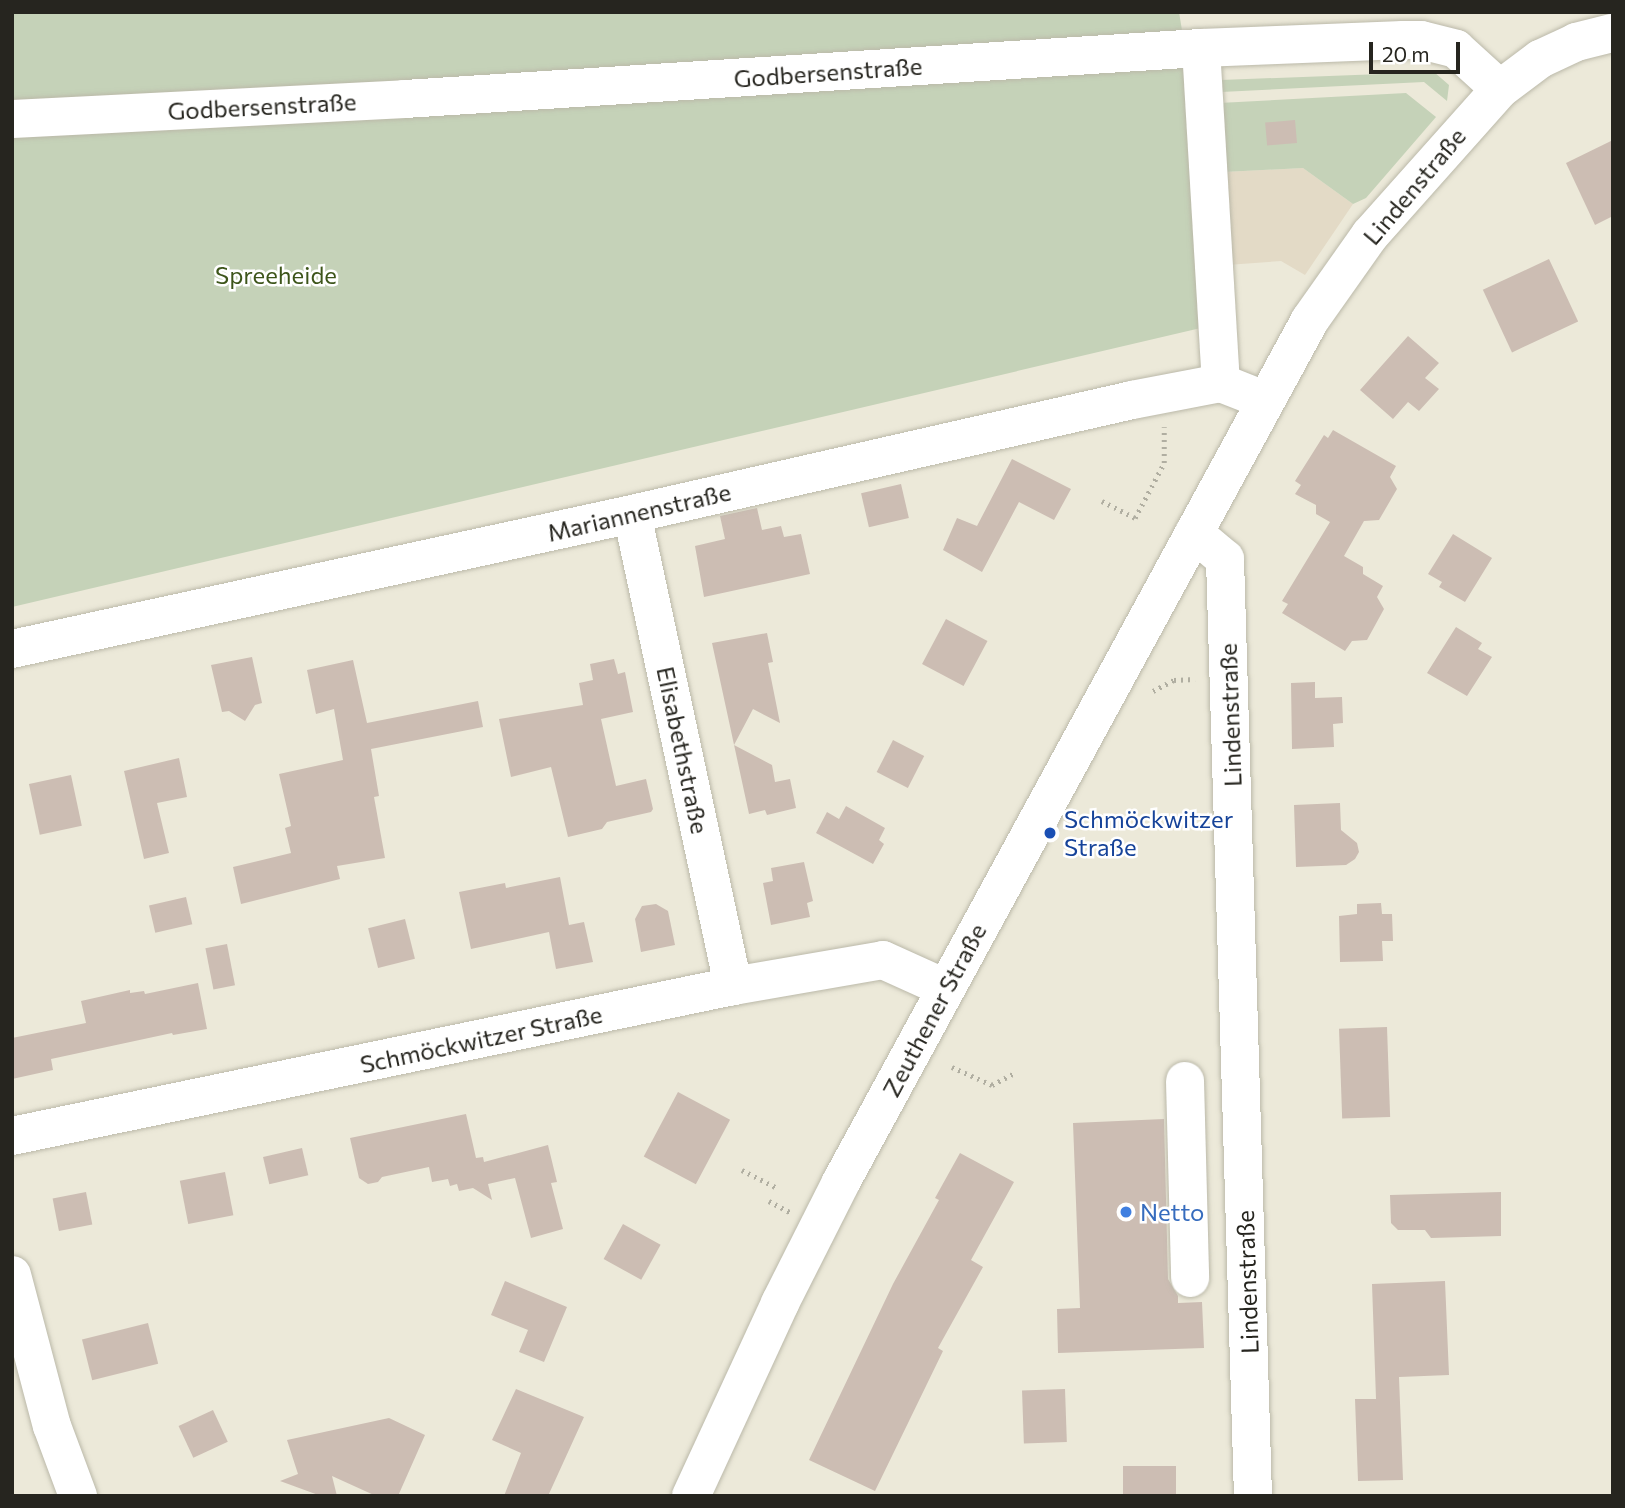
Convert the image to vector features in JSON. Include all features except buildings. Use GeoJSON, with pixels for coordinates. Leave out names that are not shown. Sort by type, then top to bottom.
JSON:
{"type":"FeatureCollection","features":[{"type":"Feature","properties":{"kind":"street"},"geometry":{"type":"LineString","coordinates":[[1500,89],[1540,59],[1576,41],[1613,33]]}},
{"type":"Feature","properties":{"kind":"street","name":"Godbersenstraße"},"geometry":{"type":"LineString","coordinates":[[12,119],[405,99],[1201,48],[1421,40],[1456,49],[1500,89]]}},
{"type":"Feature","properties":{"kind":"street"},"geometry":{"type":"LineString","coordinates":[[1201,48],[1221,383],[1264,400]]}},
{"type":"Feature","properties":{"kind":"street","name":"Lindenstraße"},"geometry":{"type":"LineString","coordinates":[[1253,1496],[1225,559],[1194,533],[1264,400],[1324,298],[1370,235],[1500,89]]}},
{"type":"Feature","properties":{"kind":"street","name":"Mariannenstraße"},"geometry":{"type":"LineString","coordinates":[[12,649],[1221,383]]}},
{"type":"Feature","properties":{"kind":"street","name":"Elisabethstraße"},"geometry":{"type":"LineString","coordinates":[[632,514],[733,986]]}},
{"type":"Feature","properties":{"kind":"street","name":"Zeuthener Straße"},"geometry":{"type":"LineString","coordinates":[[691,1496],[820,1223],[1194,533]]}},
{"type":"Feature","properties":{"kind":"street","name":"Schmöckwitzer Straße"},"geometry":{"type":"LineString","coordinates":[[12,1136],[733,986],[883,960],[945,988]]}},
{"type":"Feature","properties":{"kind":"street"},"geometry":{"type":"LineString","coordinates":[[1185,1081],[1190,1278]]}},
{"type":"Feature","properties":{"kind":"street"},"geometry":{"type":"LineString","coordinates":[[12,1275],[52,1426],[78,1496]]}},
{"type":"Feature","properties":{"kind":"path"},"geometry":{"type":"LineString","coordinates":[[1102,501],[1135,518],[1164,463],[1161,395]]}},
{"type":"Feature","properties":{"kind":"path"},"geometry":{"type":"LineString","coordinates":[[952,1067],[992,1085],[1015,1073]]}},
{"type":"Feature","properties":{"kind":"path"},"geometry":{"type":"LineString","coordinates":[[742,1170],[776,1187]]}},
{"type":"Feature","properties":{"kind":"shaded area"},"geometry":{"type":"Polygon","coordinates":[[[1303,168],[1353,204],[1305,275],[1281,261],[1227,265],[1224,172],[1303,168]]]}},
{"type":"Feature","properties":{"kind":"green space","name":"Spreeheide"},"geometry":{"type":"Polygon","coordinates":[[[12,12],[1179,12],[1195,110],[1205,327],[12,607],[12,12]]]}},
{"type":"Feature","properties":{"kind":"green space"},"geometry":{"type":"Polygon","coordinates":[[[1434,72],[1449,85],[1447,101],[1424,82],[1221,92],[1221,80],[1434,72]]]}},
{"type":"Feature","properties":{"kind":"green space"},"geometry":{"type":"Polygon","coordinates":[[[1406,93],[1436,117],[1366,198],[1353,204],[1303,168],[1224,172],[1219,103],[1406,93]]]}},
{"type":"Feature","properties":{"kind":"place","name":"Schmöckwitzer Straße"},"geometry":{"type":"Point","coordinates":[1050,833]}},
{"type":"Feature","properties":{"kind":"place","name":"Netto"},"geometry":{"type":"Point","coordinates":[1126,1212]}}]}
